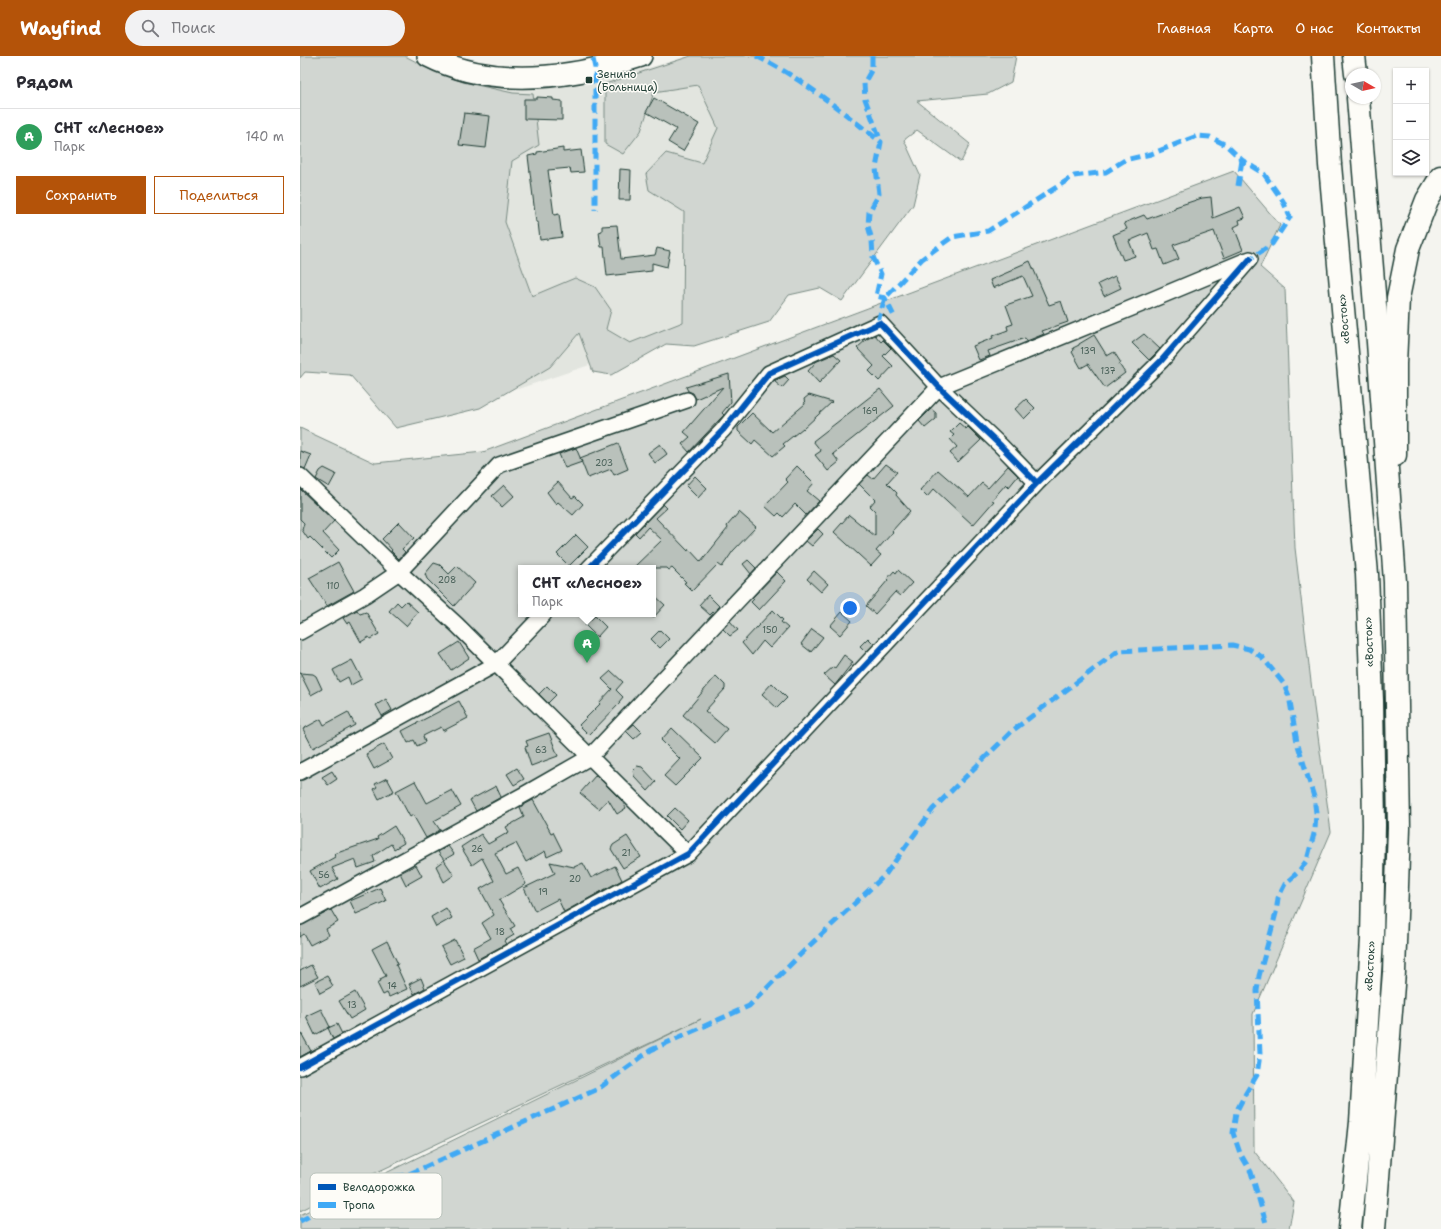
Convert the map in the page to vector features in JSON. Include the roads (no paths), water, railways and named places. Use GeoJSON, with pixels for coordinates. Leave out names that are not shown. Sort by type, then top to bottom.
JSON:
{"type":"FeatureCollection","features":[{"type":"Feature","properties":{"kind":"main road"},"geometry":{"type":"LineString","coordinates":[[428,56],[454,67],[497,76],[524,78],[585,71],[620,63],[641,56]]}},
{"type":"Feature","properties":{"kind":"main road"},"geometry":{"type":"LineString","coordinates":[[1312,56],[1330,165]]}},
{"type":"Feature","properties":{"kind":"main road","name":"«Восток»"},"geometry":{"type":"LineString","coordinates":[[1323,56],[1330,165],[1367,574],[1372,724],[1374,825],[1372,939],[1361,1122],[1350,1229]]}},
{"type":"Feature","properties":{"kind":"main road"},"geometry":{"type":"LineString","coordinates":[[1354,56],[1355,68]]}},
{"type":"Feature","properties":{"kind":"main road"},"geometry":{"type":"LineString","coordinates":[[1358,104],[1378,342],[1395,582]]}},
{"type":"Feature","properties":{"kind":"main road"},"geometry":{"type":"LineString","coordinates":[[1374,1229],[1394,972],[1400,828],[1395,582],[1395,364],[1398,298],[1408,249],[1428,200],[1441,177]]}},
{"type":"Feature","properties":{"kind":"street"},"geometry":{"type":"LineString","coordinates":[[300,917],[590,757],[939,387],[1250,259],[1161,362],[1036,483],[688,854],[300,1067]]}},
{"type":"Feature","properties":{"kind":"street"},"geometry":{"type":"LineString","coordinates":[[592,565],[723,430],[769,373],[880,322],[939,387],[1001,446],[1036,483]]}},
{"type":"Feature","properties":{"kind":"street"},"geometry":{"type":"LineString","coordinates":[[300,632],[365,595],[399,572],[499,465],[687,400]]}},
{"type":"Feature","properties":{"kind":"street"},"geometry":{"type":"LineString","coordinates":[[301,479],[399,572],[458,625],[688,854]]}},
{"type":"Feature","properties":{"kind":"street"},"geometry":{"type":"LineString","coordinates":[[300,772],[496,664],[541,617]]}},
{"type":"Feature","properties":{"kind":"place","name":"Зенино (Больница)"},"geometry":{"type":"Point","coordinates":[589,80]}},
{"type":"Feature","properties":{"kind":"place","name":"СНТ «Лесное»"},"geometry":{"type":"Point","coordinates":[587,663]}}]}
